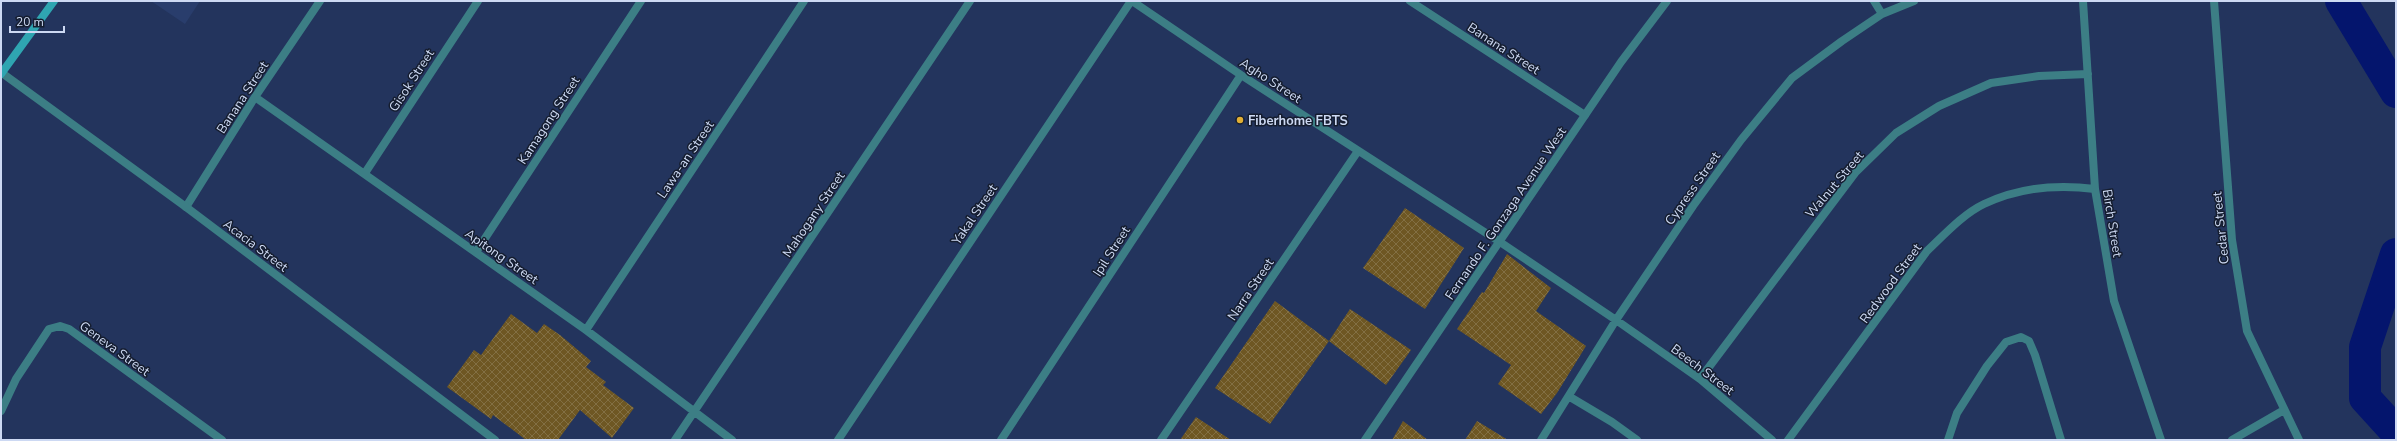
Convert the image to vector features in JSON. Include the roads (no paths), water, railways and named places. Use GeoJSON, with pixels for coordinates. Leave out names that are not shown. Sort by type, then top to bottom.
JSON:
{"type":"FeatureCollection","features":[{"type":"Feature","properties":{"kind":"main road"},"geometry":{"type":"LineString","coordinates":[[1,73],[54,1]]}},
{"type":"Feature","properties":{"kind":"street","name":"Banana Street"},"geometry":{"type":"LineString","coordinates":[[186,207],[255,97],[320,1]]}},
{"type":"Feature","properties":{"kind":"street","name":"Gisok Street"},"geometry":{"type":"LineString","coordinates":[[365,173],[478,1]]}},
{"type":"Feature","properties":{"kind":"street","name":"Kamagong Street"},"geometry":{"type":"LineString","coordinates":[[476,252],[641,1]]}},
{"type":"Feature","properties":{"kind":"street","name":"Lawa-an Street"},"geometry":{"type":"LineString","coordinates":[[586,330],[804,1]]}},
{"type":"Feature","properties":{"kind":"street","name":"Mahogany Street"},"geometry":{"type":"LineString","coordinates":[[674,440],[694,413],[970,1]]}},
{"type":"Feature","properties":{"kind":"street","name":"Agho Street"},"geometry":{"type":"LineString","coordinates":[[1131,1],[1241,75],[1500,242]]}},
{"type":"Feature","properties":{"kind":"street","name":"Yakal Street"},"geometry":{"type":"LineString","coordinates":[[838,440],[1131,1]]}},
{"type":"Feature","properties":{"kind":"street","name":"Banana Street"},"geometry":{"type":"LineString","coordinates":[[1410,1],[1585,115]]}},
{"type":"Feature","properties":{"kind":"street","name":"Fernando F. Gonzaga Avenue West"},"geometry":{"type":"LineString","coordinates":[[1365,440],[1645,27],[1667,1]]}},
{"type":"Feature","properties":{"kind":"street"},"geometry":{"type":"LineString","coordinates":[[1874,1],[1882,14]]}},
{"type":"Feature","properties":{"kind":"street","name":"Cypress Street"},"geometry":{"type":"LineString","coordinates":[[1541,440],[1570,397],[1616,320],[1740,140],[1792,78],[1882,14],[1914,1]]}},
{"type":"Feature","properties":{"kind":"street","name":"Birch Street"},"geometry":{"type":"LineString","coordinates":[[2083,1],[2095,189],[2114,301],[2161,440]]}},
{"type":"Feature","properties":{"kind":"street","name":"Cedar Street"},"geometry":{"type":"LineString","coordinates":[[2214,1],[2232,240],[2247,331],[2299,440]]}},
{"type":"Feature","properties":{"kind":"street","name":"Acacia Street"},"geometry":{"type":"LineString","coordinates":[[1,73],[186,207],[495,440]]}},
{"type":"Feature","properties":{"kind":"street","name":"Walnut Street"},"geometry":{"type":"LineString","coordinates":[[1700,379],[1855,173],[1896,133],[1939,106],[1991,83],[2039,76],[2088,74]]}},
{"type":"Feature","properties":{"kind":"street","name":"Ipil Street"},"geometry":{"type":"LineString","coordinates":[[1001,440],[1241,75]]}},
{"type":"Feature","properties":{"kind":"street","name":"Apitong Street"},"geometry":{"type":"LineString","coordinates":[[255,97],[586,330],[694,413],[732,440]]}},
{"type":"Feature","properties":{"kind":"street","name":"Narra Street"},"geometry":{"type":"LineString","coordinates":[[1161,440],[1358,151]]}},
{"type":"Feature","properties":{"kind":"street","name":"Redwood Street"},"geometry":{"type":"LineString","coordinates":[[1788,440],[1927,251],[1954,225],[1984,204],[2032,188],[2065,185],[2095,189]]}},
{"type":"Feature","properties":{"kind":"street","name":"Beech Street"},"geometry":{"type":"LineString","coordinates":[[1500,242],[1616,320],[1700,379],[1772,440]]}},
{"type":"Feature","properties":{"kind":"street","name":"Geneva Street"},"geometry":{"type":"LineString","coordinates":[[1,411],[16,379],[49,328],[60,326],[69,329],[222,440]]}},
{"type":"Feature","properties":{"kind":"street"},"geometry":{"type":"LineString","coordinates":[[1948,440],[1957,413],[1987,366],[2006,342],[2020,337],[2029,341],[2035,355],[2061,440]]}},
{"type":"Feature","properties":{"kind":"street"},"geometry":{"type":"LineString","coordinates":[[1570,397],[1612,422],[1637,440]]}},
{"type":"Feature","properties":{"kind":"street"},"geometry":{"type":"LineString","coordinates":[[2232,440],[2284,410]]}},
{"type":"Feature","properties":{"kind":"waterway"},"geometry":{"type":"LineString","coordinates":[[2341,1],[2396,92]]}},
{"type":"Feature","properties":{"kind":"waterway"},"geometry":{"type":"LineString","coordinates":[[2396,254],[2365,347],[2365,398],[2396,432]]}},
{"type":"Feature","properties":{"kind":"place","name":"Fiberhome FBTS"},"geometry":{"type":"Point","coordinates":[1240,120]}}]}
